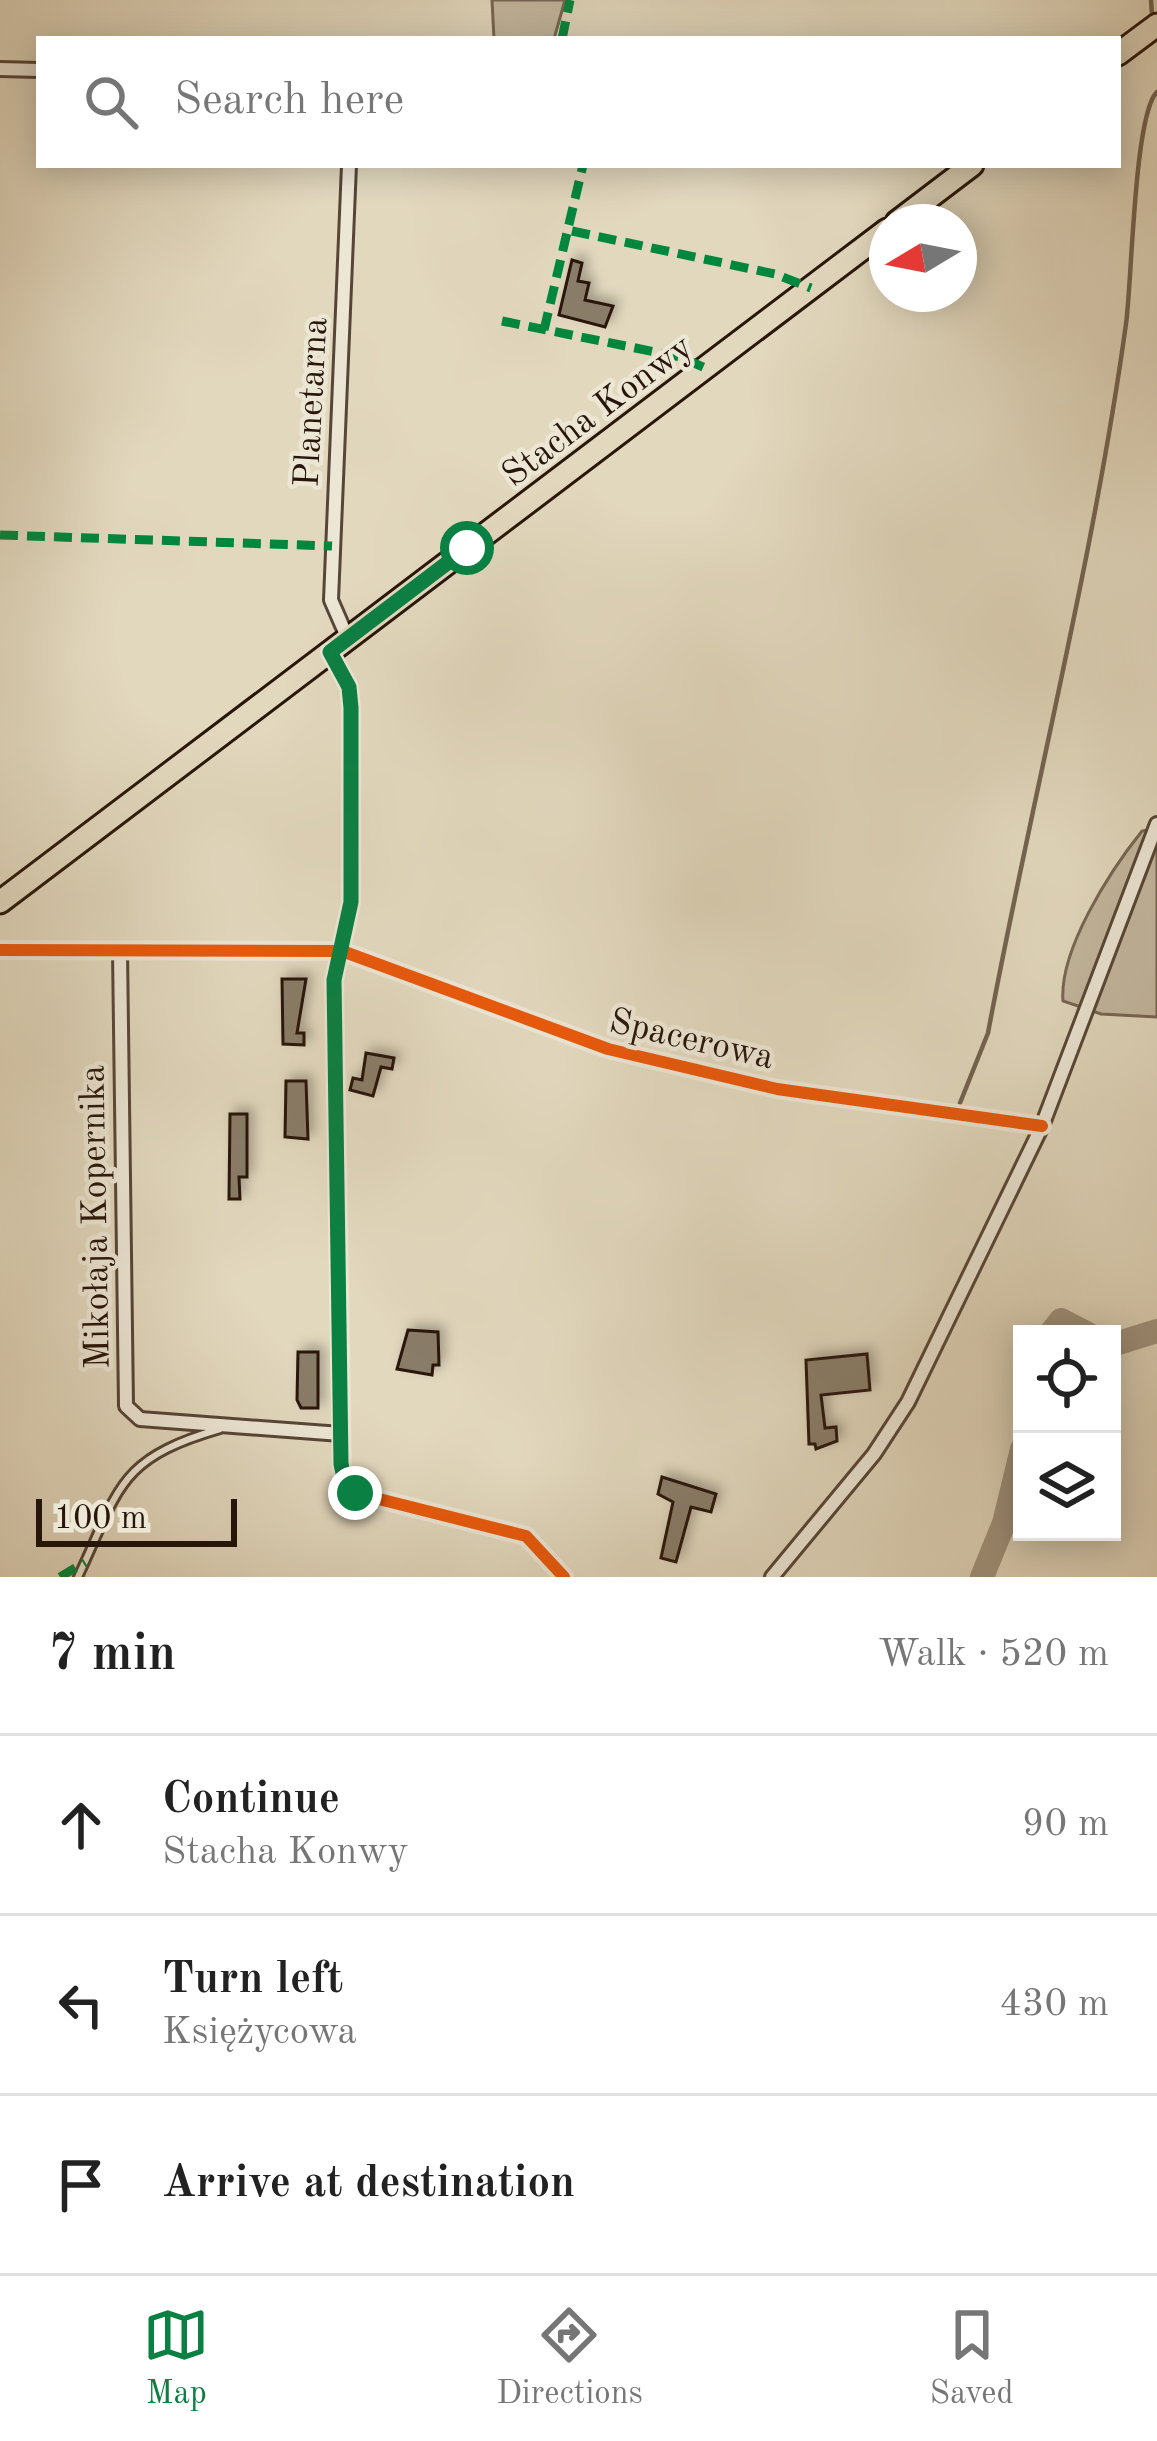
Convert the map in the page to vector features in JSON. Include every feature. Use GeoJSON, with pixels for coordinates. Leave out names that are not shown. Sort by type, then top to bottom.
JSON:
{"type":"FeatureCollection","features":[{"type":"Feature","properties":{"kind":"main road"},"geometry":{"type":"LineString","coordinates":[[1121,52],[1157,25]]}},
{"type":"Feature","properties":{"kind":"main road"},"geometry":{"type":"LineString","coordinates":[[921,204],[968,168]]}},
{"type":"Feature","properties":{"kind":"main road","name":"Stacha Konwy"},"geometry":{"type":"LineString","coordinates":[[0,902],[869,244]]}},
{"type":"Feature","properties":{"kind":"street"},"geometry":{"type":"LineString","coordinates":[[0,69],[36,70]]}},
{"type":"Feature","properties":{"kind":"street","name":"Planetarna"},"geometry":{"type":"LineString","coordinates":[[349,168],[331,580],[351,708],[351,902],[334,980],[342,1478],[355,1493],[526,1536],[564,1577]]}},
{"type":"Feature","properties":{"kind":"street"},"geometry":{"type":"LineString","coordinates":[[772,1577],[874,1454],[908,1402],[1042,1126],[1157,824]]}},
{"type":"Feature","properties":{"kind":"street"},"geometry":{"type":"LineString","coordinates":[[0,950],[341,951]]}},
{"type":"Feature","properties":{"kind":"street","name":"Mikołaja Kopernika"},"geometry":{"type":"LineString","coordinates":[[120,951],[126,1406],[140,1419],[341,1433]]}},
{"type":"Feature","properties":{"kind":"street","name":"Spacerowa"},"geometry":{"type":"LineString","coordinates":[[341,951],[608,1049],[777,1089],[1042,1126]]}},
{"type":"Feature","properties":{"kind":"lane"},"geometry":{"type":"LineString","coordinates":[[78,1577],[106,1510],[137,1465],[172,1444],[224,1428]]}},
{"type":"Feature","properties":{"kind":"shaded area"},"geometry":{"type":"Polygon","coordinates":[[[492,0],[565,0],[555,36],[494,36],[492,0]]]}},
{"type":"Feature","properties":{"kind":"shaded area"},"geometry":{"type":"Polygon","coordinates":[[[1157,828],[1157,1017],[1101,1014],[1063,1001],[1069,959],[1089,912],[1142,831],[1157,828]]]}},
{"type":"Feature","properties":{"kind":"building"},"geometry":{"type":"Polygon","coordinates":[[[572,260],[582,263],[578,281],[589,283],[585,300],[613,306],[605,327],[559,315],[572,260]]]}},
{"type":"Feature","properties":{"kind":"building"},"geometry":{"type":"Polygon","coordinates":[[[282,979],[306,979],[297,1033],[304,1033],[304,1045],[283,1044],[282,979]]]}},
{"type":"Feature","properties":{"kind":"building"},"geometry":{"type":"Polygon","coordinates":[[[366,1053],[394,1058],[392,1069],[381,1067],[373,1096],[350,1090],[353,1078],[362,1080],[366,1053]]]}},
{"type":"Feature","properties":{"kind":"building"},"geometry":{"type":"Polygon","coordinates":[[[286,1081],[306,1081],[308,1139],[285,1137],[286,1081]]]}},
{"type":"Feature","properties":{"kind":"building"},"geometry":{"type":"Polygon","coordinates":[[[230,1114],[247,1114],[247,1177],[239,1177],[240,1199],[229,1199],[230,1114]]]}},
{"type":"Feature","properties":{"kind":"building"},"geometry":{"type":"Polygon","coordinates":[[[408,1330],[438,1332],[439,1365],[433,1365],[432,1375],[397,1369],[408,1330]]]}},
{"type":"Feature","properties":{"kind":"building"},"geometry":{"type":"Polygon","coordinates":[[[298,1352],[318,1352],[318,1408],[301,1408],[297,1400],[298,1352]]]}},
{"type":"Feature","properties":{"kind":"building"},"geometry":{"type":"Polygon","coordinates":[[[867,1354],[870,1390],[821,1395],[825,1428],[836,1427],[837,1441],[816,1449],[809,1444],[806,1360],[867,1354]]]}},
{"type":"Feature","properties":{"kind":"building"},"geometry":{"type":"Polygon","coordinates":[[[662,1477],[716,1494],[711,1512],[691,1507],[676,1562],[661,1558],[673,1502],[658,1494],[662,1477]]]}},
{"type":"Feature","properties":{"kind":"waterway"},"geometry":{"type":"LineString","coordinates":[[1151,0],[1152,15]]}},
{"type":"Feature","properties":{"kind":"waterway"},"geometry":{"type":"LineString","coordinates":[[960,1103],[988,1033],[1079,591],[1126,324],[1143,131],[1157,92]]}},
{"type":"Feature","properties":{"kind":"waterway"},"geometry":{"type":"LineString","coordinates":[[1057,1325],[1061,1320],[1071,1325]]}},
{"type":"Feature","properties":{"kind":"waterway"},"geometry":{"type":"LineString","coordinates":[[1121,1342],[1157,1331]]}},
{"type":"Feature","properties":{"kind":"waterway"},"geometry":{"type":"LineString","coordinates":[[982,1577],[1013,1486]]}},
{"type":"Feature","properties":{"kind":"marked path"},"geometry":{"type":"LineString","coordinates":[[563,36],[570,0]]}},
{"type":"Feature","properties":{"kind":"marked path"},"geometry":{"type":"LineString","coordinates":[[544,330],[582,168]]}},
{"type":"Feature","properties":{"kind":"marked path"},"geometry":{"type":"LineString","coordinates":[[572,231],[775,274],[811,288]]}},
{"type":"Feature","properties":{"kind":"marked path"},"geometry":{"type":"LineString","coordinates":[[502,321],[680,357],[705,368]]}},
{"type":"Feature","properties":{"kind":"marked path"},"geometry":{"type":"LineString","coordinates":[[0,535],[332,546]]}},
{"type":"Feature","properties":{"kind":"marked path"},"geometry":{"type":"LineString","coordinates":[[60,1577],[85,1562]]}},
{"type":"Feature","properties":{"kind":"cycle path"},"geometry":{"type":"LineString","coordinates":[[330,652],[349,687],[351,708],[351,902],[334,980],[342,1478],[355,1493],[526,1536],[564,1577]]}},
{"type":"Feature","properties":{"kind":"cycle path"},"geometry":{"type":"LineString","coordinates":[[0,950],[342,951],[608,1049],[777,1089],[1042,1126]]}},
{"type":"Feature","properties":{"kind":"route"},"geometry":{"type":"LineString","coordinates":[[355,1493],[342,1478],[341,1464],[334,980],[351,902],[351,708],[349,687],[330,652],[467,548]]}}]}
